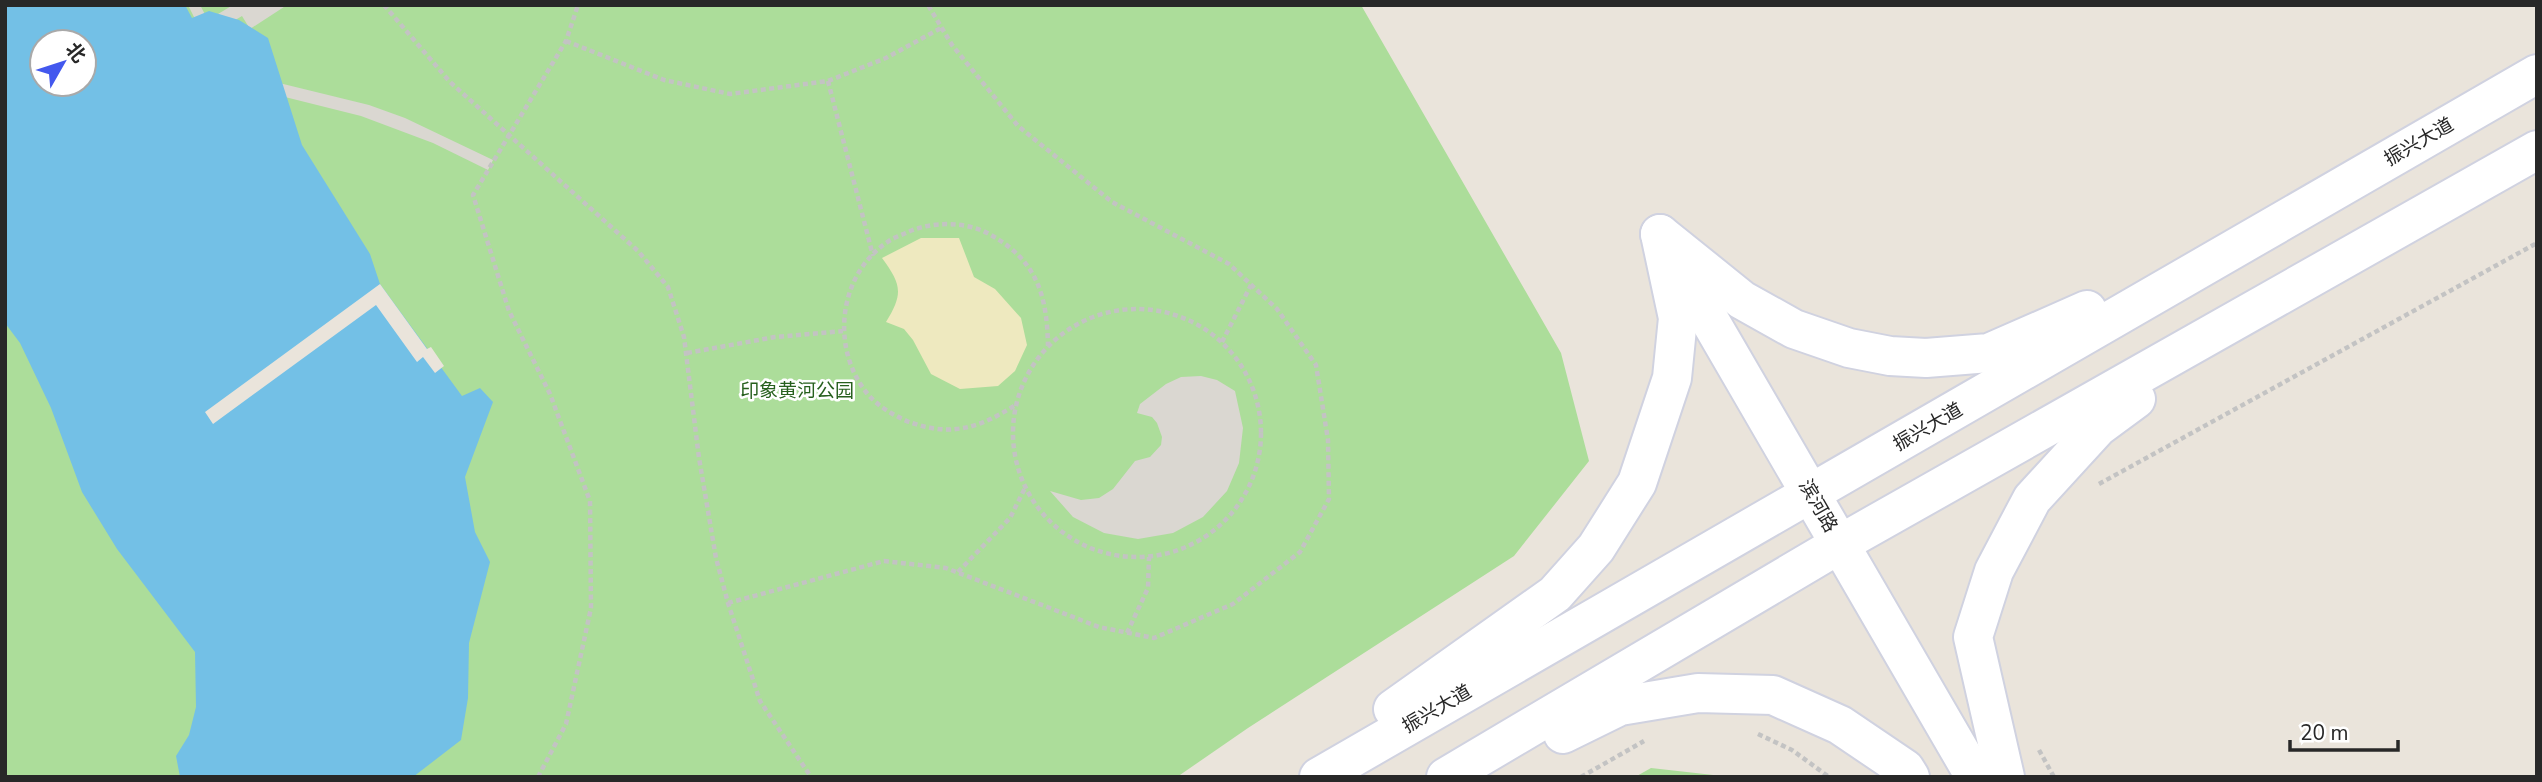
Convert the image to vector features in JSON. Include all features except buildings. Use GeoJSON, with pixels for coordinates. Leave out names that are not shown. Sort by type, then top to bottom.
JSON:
{"type":"FeatureCollection","features":[{"type":"Feature","properties":{"kind":"main road","name":"振兴大道"},"geometry":{"type":"LineString","coordinates":[[1319,777],[2537,74]]}},
{"type":"Feature","properties":{"kind":"main road"},"geometry":{"type":"LineString","coordinates":[[1446,777],[1840,544],[2537,150]]}},
{"type":"Feature","properties":{"kind":"main road"},"geometry":{"type":"LineString","coordinates":[[1660,234],[1742,300],[1794,329],[1849,348],[1890,356],[1926,358],[1989,353],[2248,242]]}},
{"type":"Feature","properties":{"kind":"main road"},"geometry":{"type":"LineString","coordinates":[[1298,777],[1555,594],[1595,548],[1637,483],[1672,378],[1678,318],[1660,234]]}},
{"type":"Feature","properties":{"kind":"main road","name":"滨河路"},"geometry":{"type":"LineString","coordinates":[[1660,234],[1975,777]]}},
{"type":"Feature","properties":{"kind":"main road"},"geometry":{"type":"LineString","coordinates":[[2004,777],[1973,637],[1994,571],[2032,499],[2098,427],[2278,295]]}},
{"type":"Feature","properties":{"kind":"main road"},"geometry":{"type":"LineString","coordinates":[[1476,777],[1619,706],[1698,693],[1773,695],[1840,724],[1905,769],[1910,777]]}},
{"type":"Feature","properties":{"kind":"path"},"geometry":{"type":"LineString","coordinates":[[384,5],[450,82],[510,133],[638,251],[668,287],[684,337],[699,458],[716,558],[728,603],[760,701],[811,777]]}},
{"type":"Feature","properties":{"kind":"path"},"geometry":{"type":"LineString","coordinates":[[538,777],[566,724],[591,608],[590,500],[550,394],[509,311],[473,195],[566,41],[578,5]]}},
{"type":"Feature","properties":{"kind":"path"},"geometry":{"type":"LineString","coordinates":[[728,603],[884,561],[946,568],[1099,628],[1154,638],[1233,604],[1300,552],[1329,499],[1328,440],[1316,365],[1277,309],[1229,264],[1112,202],[1018,127],[952,45],[928,5]]}},
{"type":"Feature","properties":{"kind":"path"},"geometry":{"type":"LineString","coordinates":[[566,41],[664,80],[730,94],[828,81],[886,58],[942,28]]}},
{"type":"Feature","properties":{"kind":"path"},"geometry":{"type":"LineString","coordinates":[[828,81],[873,256]]}},
{"type":"Feature","properties":{"kind":"path"},"geometry":{"type":"LineString","coordinates":[[1015,405],[986,422],[955,430],[921,427],[891,414],[866,392],[849,363],[843,331],[847,296],[863,265],[888,242],[920,227],[955,224],[988,233],[1017,253],[1038,281],[1048,314],[1048,347]]}},
{"type":"Feature","properties":{"kind":"path"},"geometry":{"type":"LineString","coordinates":[[2095,486],[2537,243]]}},
{"type":"Feature","properties":{"kind":"path"},"geometry":{"type":"LineString","coordinates":[[1222,342],[1251,285]]}},
{"type":"Feature","properties":{"kind":"path"},"geometry":{"type":"LineString","coordinates":[[1147,309],[1187,319],[1222,342],[1247,374],[1260,413],[1260,454],[1247,492],[1222,525],[1188,547],[1149,557],[1109,555],[1071,539],[1041,512],[1020,477],[1012,436],[1015,405],[1037,358],[1067,329],[1105,312],[1147,309]]}},
{"type":"Feature","properties":{"kind":"path"},"geometry":{"type":"LineString","coordinates":[[687,353],[775,337],[843,331]]}},
{"type":"Feature","properties":{"kind":"path"},"geometry":{"type":"LineString","coordinates":[[958,572],[1010,518],[1026,487]]}},
{"type":"Feature","properties":{"kind":"path"},"geometry":{"type":"LineString","coordinates":[[1127,633],[1148,588],[1149,557]]}},
{"type":"Feature","properties":{"kind":"path"},"geometry":{"type":"LineString","coordinates":[[1751,732],[1791,750],[1829,777]]}},
{"type":"Feature","properties":{"kind":"path"},"geometry":{"type":"LineString","coordinates":[[1581,777],[1649,739]]}},
{"type":"Feature","properties":{"kind":"path"},"geometry":{"type":"LineString","coordinates":[[2037,746],[2053,777]]}},
{"type":"Feature","properties":{"kind":"green space","name":"印象黄河公园"},"geometry":{"type":"Polygon","coordinates":[[[5,5],[1361,5],[1561,353],[1589,461],[1514,556],[1177,777],[5,777],[5,5]]]}},
{"type":"Feature","properties":{"kind":"green space"},"geometry":{"type":"Polygon","coordinates":[[[1651,768],[1731,777],[1635,777],[1651,768]]]}},
{"type":"Feature","properties":{"kind":"sand"},"geometry":{"type":"Polygon","coordinates":[[[921,238],[959,238],[974,277],[995,289],[1021,318],[1027,345],[1015,371],[998,386],[960,389],[931,374],[904,329],[886,322],[896,303],[898,289],[882,258],[921,238]]]}},
{"type":"Feature","properties":{"kind":"shaded area"},"geometry":{"type":"Polygon","coordinates":[[[188,5],[200,5],[208,20],[233,5],[287,5],[250,29],[242,16],[215,32],[271,81],[369,105],[405,118],[493,160],[488,170],[433,143],[361,116],[273,94],[198,25],[188,5]]]}},
{"type":"Feature","properties":{"kind":"shaded area"},"geometry":{"type":"Polygon","coordinates":[[[1201,376],[1217,380],[1235,391],[1243,428],[1239,463],[1227,491],[1203,517],[1173,533],[1138,539],[1104,533],[1073,517],[1050,491],[1081,500],[1099,498],[1113,489],[1135,461],[1150,457],[1161,445],[1162,437],[1157,423],[1152,417],[1137,413],[1140,404],[1166,384],[1181,377],[1201,376]]]}},
{"type":"Feature","properties":{"kind":"water"},"geometry":{"type":"Polygon","coordinates":[[[5,5],[185,5],[192,18],[209,11],[239,20],[268,38],[302,145],[370,254],[380,284],[462,396],[480,388],[493,402],[465,477],[475,532],[490,562],[469,643],[468,698],[461,740],[413,777],[180,777],[176,756],[189,735],[196,707],[195,652],[117,549],[82,492],[51,408],[20,343],[5,323],[5,5]]]}},
{"type":"Feature","properties":{"kind":"pier"},"geometry":{"type":"Polygon","coordinates":[[[380,284],[427,349],[431,347],[444,366],[435,373],[423,357],[417,362],[376,305],[213,424],[205,412],[380,284]]]}}]}
